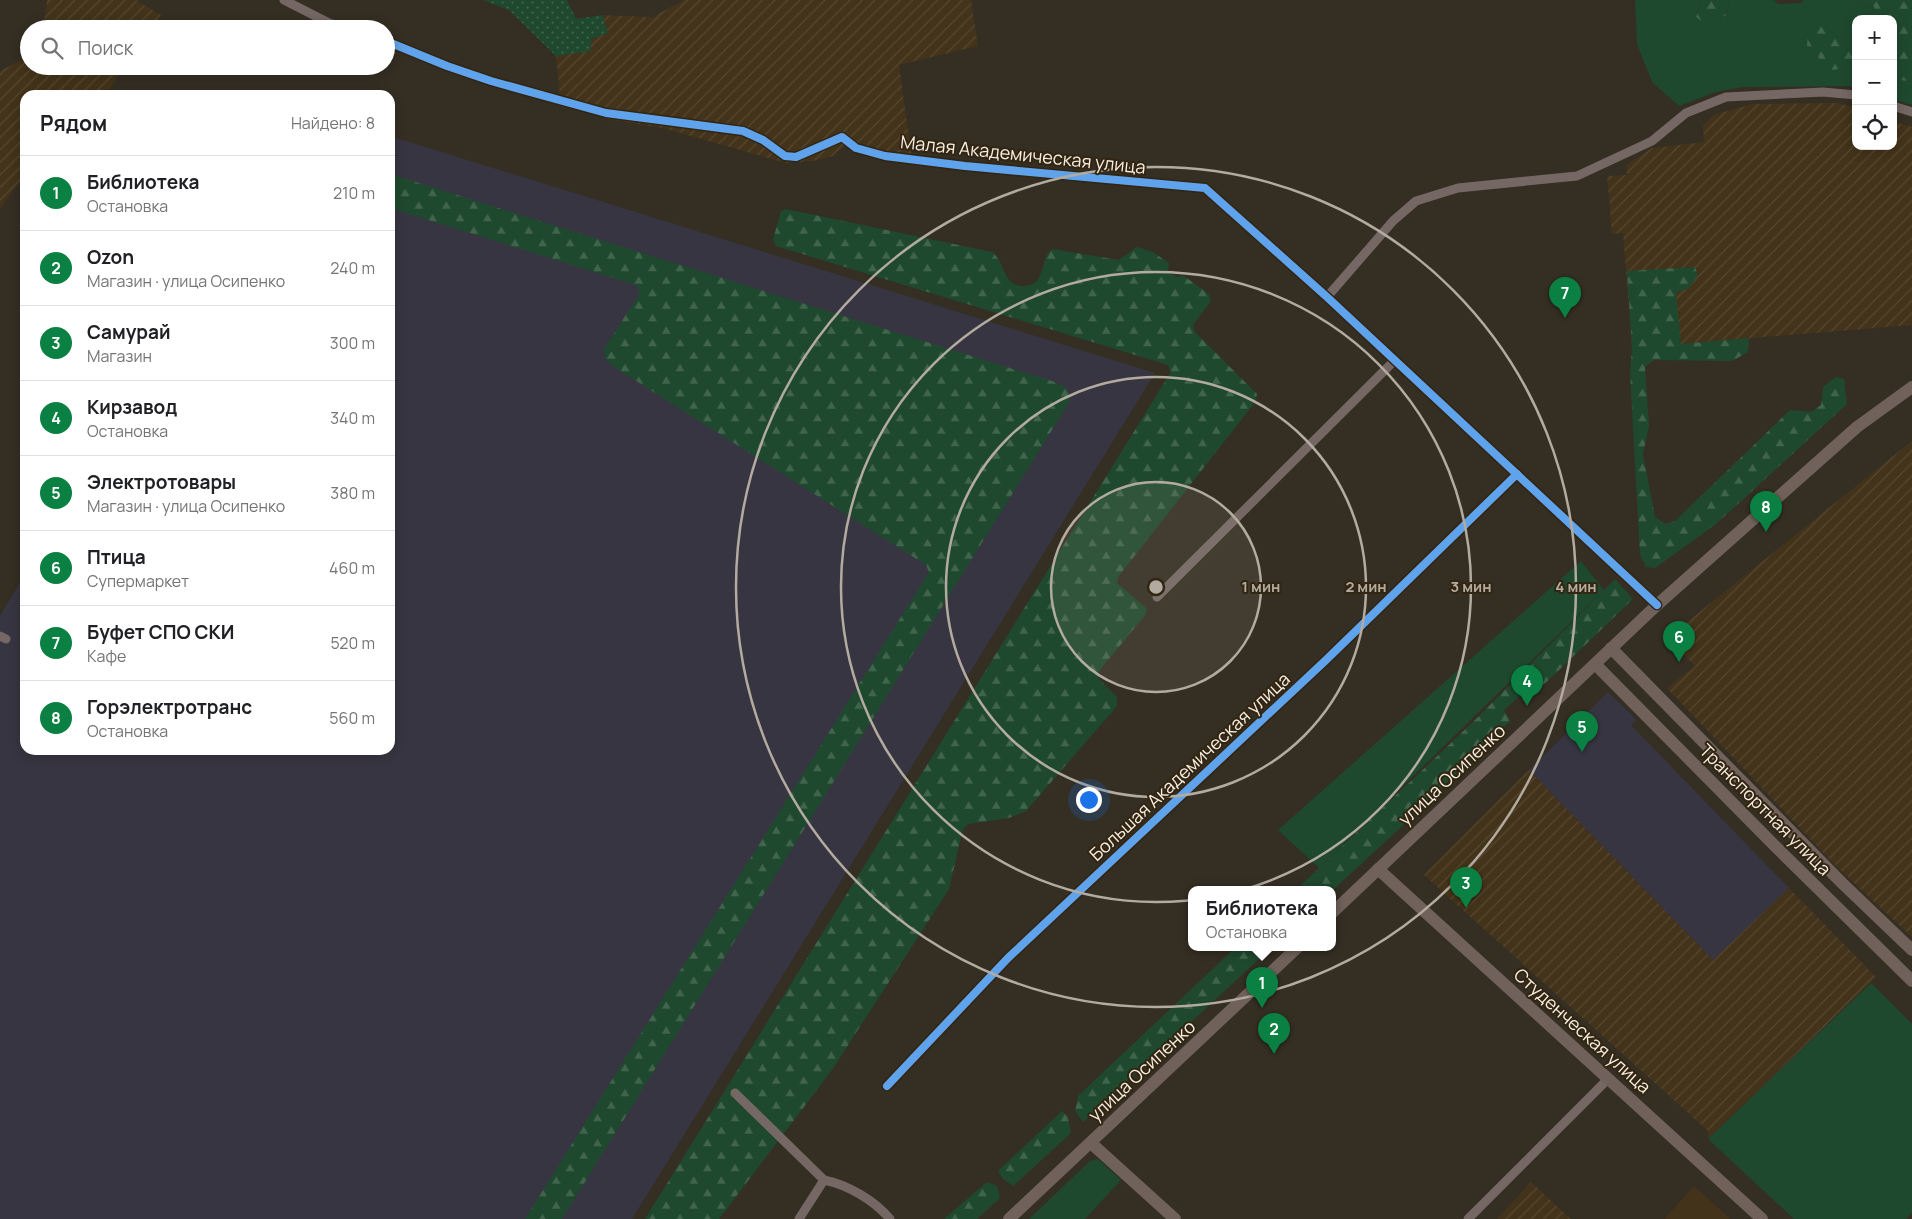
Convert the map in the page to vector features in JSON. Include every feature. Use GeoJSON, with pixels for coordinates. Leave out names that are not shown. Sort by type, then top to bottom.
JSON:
{"type":"FeatureCollection","features":[{"type":"Feature","properties":{"kind":"street"},"geometry":{"type":"LineString","coordinates":[[284,0],[322,20]]}},
{"type":"Feature","properties":{"kind":"street","name":"Малая Академическая улица"},"geometry":{"type":"LineString","coordinates":[[395,45],[447,66],[491,81],[606,113],[743,131],[763,140],[785,156],[796,157],[842,137],[856,148],[885,156],[965,166],[1205,188],[1327,297]]}},
{"type":"Feature","properties":{"kind":"street"},"geometry":{"type":"LineString","coordinates":[[1657,605],[1327,297],[1393,221],[1416,201],[1458,188],[1576,176],[1652,141],[1686,113],[1726,98],[1823,92],[1852,95]]}},
{"type":"Feature","properties":{"kind":"street"},"geometry":{"type":"LineString","coordinates":[[1897,107],[1912,112]]}},
{"type":"Feature","properties":{"kind":"street"},"geometry":{"type":"LineString","coordinates":[[1157,596],[1395,360]]}},
{"type":"Feature","properties":{"kind":"street","name":"улица Осипенко"},"geometry":{"type":"LineString","coordinates":[[1336,909],[1657,605],[1857,427],[1912,387]]}},
{"type":"Feature","properties":{"kind":"street","name":"Большая Академическая улица"},"geometry":{"type":"LineString","coordinates":[[887,1086],[1008,958],[1326,660],[1517,474]]}},
{"type":"Feature","properties":{"kind":"street","name":"Транспортная улица"},"geometry":{"type":"LineString","coordinates":[[1611,648],[1835,876],[1912,950]]}},
{"type":"Feature","properties":{"kind":"street","name":"Транспортная улица"},"geometry":{"type":"LineString","coordinates":[[1595,664],[1912,981]]}},
{"type":"Feature","properties":{"kind":"street","name":"Студенческая улица"},"geometry":{"type":"LineString","coordinates":[[1378,869],[1762,1219]]}},
{"type":"Feature","properties":{"kind":"street","name":"улица Осипенко"},"geometry":{"type":"LineString","coordinates":[[1009,1219],[1294,951]]}},
{"type":"Feature","properties":{"kind":"street"},"geometry":{"type":"LineString","coordinates":[[1468,1219],[1608,1079]]}},
{"type":"Feature","properties":{"kind":"street"},"geometry":{"type":"LineString","coordinates":[[735,1093],[824,1180],[842,1184],[883,1211],[890,1219]]}},
{"type":"Feature","properties":{"kind":"street"},"geometry":{"type":"LineString","coordinates":[[1091,1143],[1175,1219]]}},
{"type":"Feature","properties":{"kind":"street"},"geometry":{"type":"LineString","coordinates":[[799,1219],[824,1180]]}},
{"type":"Feature","properties":{"kind":"shaded area"},"geometry":{"type":"Polygon","coordinates":[[[47,0],[136,0],[161,15],[157,20],[44,20],[47,0]]]}},
{"type":"Feature","properties":{"kind":"shaded area"},"geometry":{"type":"Polygon","coordinates":[[[684,0],[971,0],[978,46],[899,65],[912,159],[848,142],[833,156],[813,161],[786,163],[663,128],[607,119],[561,107],[556,56],[591,51],[591,39],[608,33],[602,15],[652,17],[684,0]]]}},
{"type":"Feature","properties":{"kind":"shaded area"},"geometry":{"type":"Polygon","coordinates":[[[20,61],[20,75],[119,75],[109,90],[20,90],[20,181],[0,209],[0,71],[20,61]]]}},
{"type":"Feature","properties":{"kind":"shaded area"},"geometry":{"type":"Polygon","coordinates":[[[1839,103],[1852,107],[1852,150],[1897,150],[1897,122],[1912,127],[1912,325],[1632,348],[1623,233],[1612,234],[1607,176],[1627,175],[1626,165],[1652,148],[1704,142],[1703,125],[1713,115],[1752,104],[1839,103]]]}},
{"type":"Feature","properties":{"kind":"shaded area"},"geometry":{"type":"Polygon","coordinates":[[[395,138],[1155,373],[632,1219],[0,1219],[0,615],[20,583],[20,755],[395,755],[395,138]]]}},
{"type":"Feature","properties":{"kind":"shaded area"},"geometry":{"type":"Polygon","coordinates":[[[1912,441],[1912,937],[1837,867],[1667,688],[1695,666],[1667,638],[1912,441]]]}},
{"type":"Feature","properties":{"kind":"shaded area"},"geometry":{"type":"Polygon","coordinates":[[[1608,692],[1637,720],[1631,725],[1789,888],[1713,960],[1529,770],[1608,692]]]}},
{"type":"Feature","properties":{"kind":"shaded area"},"geometry":{"type":"Polygon","coordinates":[[[1529,770],[1713,960],[1789,888],[1876,977],[1708,1139],[1708,1131],[1424,875],[1529,770]]]}},
{"type":"Feature","properties":{"kind":"shaded area"},"geometry":{"type":"Polygon","coordinates":[[[1531,1182],[1571,1219],[1497,1219],[1531,1182]]]}},
{"type":"Feature","properties":{"kind":"shaded area"},"geometry":{"type":"Polygon","coordinates":[[[1694,1186],[1725,1214],[1730,1219],[1664,1219],[1694,1186]]]}},
{"type":"Feature","properties":{"kind":"green space"},"geometry":{"type":"Polygon","coordinates":[[[483,0],[567,0],[576,19],[602,15],[608,33],[591,39],[591,51],[556,56],[509,10],[483,0]]]}},
{"type":"Feature","properties":{"kind":"green space"},"geometry":{"type":"Polygon","coordinates":[[[1635,0],[1701,0],[1696,17],[1727,15],[1729,0],[1774,0],[1778,4],[1802,3],[1803,0],[1850,0],[1851,2],[1874,7],[1879,15],[1852,15],[1852,86],[1743,87],[1716,92],[1679,106],[1652,82],[1637,44],[1635,0]]]}},
{"type":"Feature","properties":{"kind":"green space"},"geometry":{"type":"Polygon","coordinates":[[[1701,0],[1729,0],[1727,15],[1706,24],[1696,17],[1701,0]]]}},
{"type":"Feature","properties":{"kind":"green space"},"geometry":{"type":"Polygon","coordinates":[[[1850,0],[1912,0],[1912,82],[1900,80],[1897,76],[1897,15],[1879,15],[1874,7],[1851,2],[1850,0]]]}},
{"type":"Feature","properties":{"kind":"green space"},"geometry":{"type":"Polygon","coordinates":[[[1825,22],[1837,27],[1852,47],[1852,66],[1833,70],[1807,48],[1808,28],[1825,22]]]}},
{"type":"Feature","properties":{"kind":"green space"},"geometry":{"type":"Polygon","coordinates":[[[1897,76],[1900,80],[1912,82],[1912,105],[1897,100],[1897,76]]]}},
{"type":"Feature","properties":{"kind":"green space"},"geometry":{"type":"Polygon","coordinates":[[[395,176],[1058,383],[1067,390],[1070,401],[562,1219],[525,1219],[929,572],[926,565],[611,365],[605,358],[604,349],[640,293],[636,285],[395,210],[395,176]]]}},
{"type":"Feature","properties":{"kind":"green space"},"geometry":{"type":"Polygon","coordinates":[[[786,209],[992,252],[1010,281],[1020,286],[1031,285],[1040,277],[1045,259],[1052,249],[1119,260],[1137,247],[1153,252],[1169,263],[1168,271],[1177,277],[1184,276],[1209,294],[1211,301],[1193,325],[1195,332],[1257,394],[1256,401],[1118,577],[1117,583],[1146,608],[1146,614],[1099,671],[1098,678],[1117,697],[1117,706],[1026,811],[1009,818],[968,824],[963,829],[949,889],[832,1070],[719,1219],[645,1219],[1171,372],[1168,365],[776,246],[773,240],[781,211],[786,209]]]}},
{"type":"Feature","properties":{"kind":"green space"},"geometry":{"type":"Polygon","coordinates":[[[1695,267],[1698,275],[1688,289],[1676,292],[1681,344],[1749,338],[1748,352],[1732,361],[1654,360],[1645,367],[1649,426],[1643,454],[1655,517],[1666,524],[1676,520],[1790,410],[1811,412],[1821,405],[1823,387],[1836,377],[1844,379],[1847,404],[1716,524],[1655,568],[1646,567],[1640,555],[1630,373],[1632,348],[1627,271],[1695,267]]]}},
{"type":"Feature","properties":{"kind":"green space"},"geometry":{"type":"Polygon","coordinates":[[[1581,561],[1604,590],[1319,868],[1278,830],[1581,561]]]}},
{"type":"Feature","properties":{"kind":"green space"},"geometry":{"type":"Polygon","coordinates":[[[1615,579],[1633,599],[1533,695],[1524,692],[1504,710],[1510,721],[1336,887],[1300,886],[1474,721],[1615,579]]]}},
{"type":"Feature","properties":{"kind":"green space"},"geometry":{"type":"Polygon","coordinates":[[[1232,951],[1268,951],[1083,1122],[1075,1111],[1078,1096],[1232,951]]]}},
{"type":"Feature","properties":{"kind":"green space"},"geometry":{"type":"Polygon","coordinates":[[[1871,983],[1912,1024],[1912,1213],[1906,1219],[1794,1219],[1708,1139],[1871,983]]]}},
{"type":"Feature","properties":{"kind":"green space"},"geometry":{"type":"Polygon","coordinates":[[[1062,1111],[1068,1117],[1071,1133],[1013,1186],[1003,1179],[998,1171],[1062,1111]]]}},
{"type":"Feature","properties":{"kind":"green space"},"geometry":{"type":"Polygon","coordinates":[[[1098,1159],[1121,1180],[1085,1219],[1029,1219],[1090,1161],[1098,1159]]]}},
{"type":"Feature","properties":{"kind":"green space"},"geometry":{"type":"Polygon","coordinates":[[[987,1182],[997,1186],[1000,1198],[977,1219],[944,1219],[987,1182]]]}},
{"type":"Feature","properties":{"kind":"cycle path"},"geometry":{"type":"LineString","coordinates":[[395,45],[447,66],[491,81],[606,113],[743,131],[763,140],[785,156],[796,157],[842,137],[856,148],[885,156],[965,166],[1205,188],[1327,297],[1657,605]]}},
{"type":"Feature","properties":{"kind":"cycle path"},"geometry":{"type":"LineString","coordinates":[[887,1086],[1008,958],[1326,660],[1517,474]]}},
{"type":"Feature","properties":{"kind":"place","name":"Буфет СПО СКИ"},"geometry":{"type":"Point","coordinates":[1565,318]}},
{"type":"Feature","properties":{"kind":"place","name":"Горэлектротранс"},"geometry":{"type":"Point","coordinates":[1766,532]}},
{"type":"Feature","properties":{"kind":"place","name":"Птица"},"geometry":{"type":"Point","coordinates":[1679,662]}},
{"type":"Feature","properties":{"kind":"place","name":"Кирзавод"},"geometry":{"type":"Point","coordinates":[1527,706]}},
{"type":"Feature","properties":{"kind":"place","name":"Электротовары"},"geometry":{"type":"Point","coordinates":[1582,752]}},
{"type":"Feature","properties":{"kind":"place","name":"Самурай"},"geometry":{"type":"Point","coordinates":[1466,908]}},
{"type":"Feature","properties":{"kind":"place","name":"Библиотека"},"geometry":{"type":"Point","coordinates":[1262,1008]}},
{"type":"Feature","properties":{"kind":"place","name":"Ozon"},"geometry":{"type":"Point","coordinates":[1274,1054]}}]}
